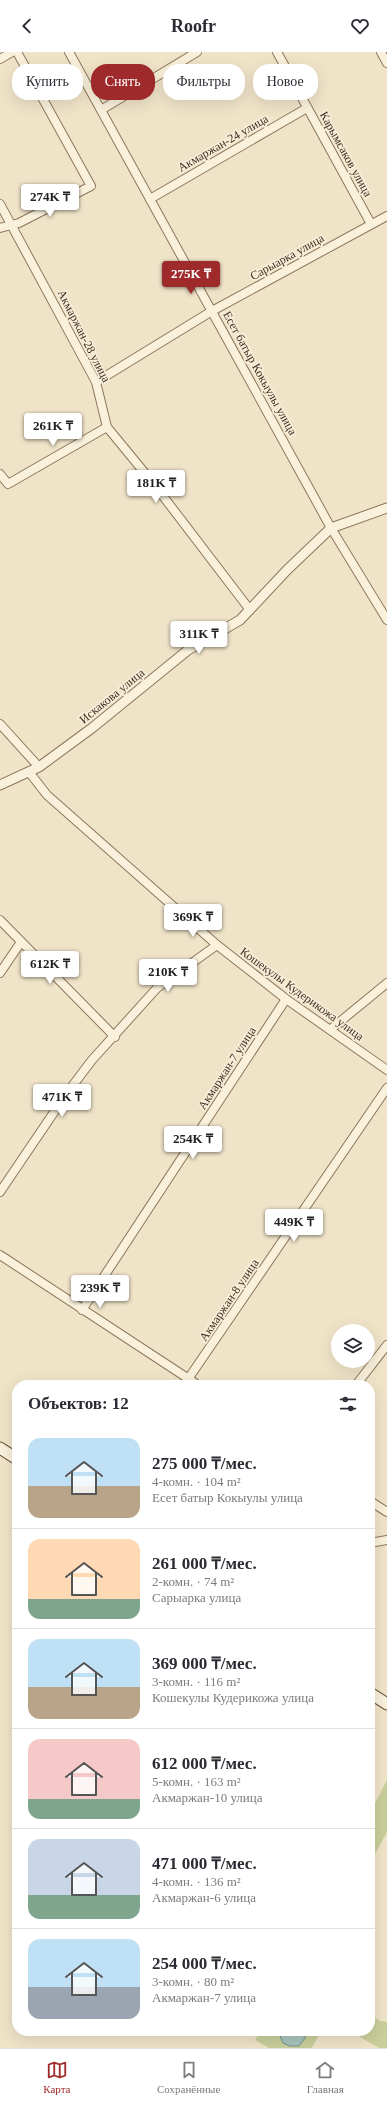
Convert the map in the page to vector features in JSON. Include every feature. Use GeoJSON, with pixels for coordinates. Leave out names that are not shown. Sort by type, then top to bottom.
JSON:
{"type":"FeatureCollection","features":[{"type":"Feature","properties":{"kind":"main road"},"geometry":{"type":"LineString","coordinates":[[0,1448],[12,1456]]}},
{"type":"Feature","properties":{"kind":"main road"},"geometry":{"type":"LineString","coordinates":[[375,1688],[387,1696]]}},
{"type":"Feature","properties":{"kind":"main road"},"geometry":{"type":"LineString","coordinates":[[375,1696],[387,1704]]}},
{"type":"Feature","properties":{"kind":"street"},"geometry":{"type":"LineString","coordinates":[[0,59],[12,52]]}},
{"type":"Feature","properties":{"kind":"street"},"geometry":{"type":"LineString","coordinates":[[0,228],[20,223],[91,186],[17,52]]}},
{"type":"Feature","properties":{"kind":"street","name":"Есет батыр Кокыулы улица"},"geometry":{"type":"LineString","coordinates":[[69,52],[332,528],[387,620]]}},
{"type":"Feature","properties":{"kind":"street"},"geometry":{"type":"LineString","coordinates":[[101,110],[197,52]]}},
{"type":"Feature","properties":{"kind":"street","name":"Карымсаков улица"},"geometry":{"type":"LineString","coordinates":[[277,52],[371,224]]}},
{"type":"Feature","properties":{"kind":"street"},"geometry":{"type":"LineString","coordinates":[[381,52],[387,63]]}},
{"type":"Feature","properties":{"kind":"street","name":"Акмаржан-24 улица"},"geometry":{"type":"LineString","coordinates":[[150,199],[307,108]]}},
{"type":"Feature","properties":{"kind":"street","name":"Акмаржан-28 улица"},"geometry":{"type":"LineString","coordinates":[[0,204],[96,382],[107,427],[153,483],[250,610]]}},
{"type":"Feature","properties":{"kind":"street","name":"Сарыарка улица"},"geometry":{"type":"LineString","coordinates":[[96,382],[212,311],[387,216]]}},
{"type":"Feature","properties":{"kind":"street"},"geometry":{"type":"LineString","coordinates":[[0,474],[8,484],[107,427]]}},
{"type":"Feature","properties":{"kind":"street","name":"Искакова улица"},"geometry":{"type":"LineString","coordinates":[[0,786],[39,767],[92,728],[188,650],[240,620],[287,570],[332,528],[387,508]]}},
{"type":"Feature","properties":{"kind":"street"},"geometry":{"type":"LineString","coordinates":[[0,724],[39,767]]}},
{"type":"Feature","properties":{"kind":"street","name":"Кошекулы Кудерикожа улица"},"geometry":{"type":"LineString","coordinates":[[29,772],[47,795],[217,946],[286,999],[387,1070]]}},
{"type":"Feature","properties":{"kind":"street"},"geometry":{"type":"LineString","coordinates":[[0,920],[115,1037]]}},
{"type":"Feature","properties":{"kind":"street"},"geometry":{"type":"LineString","coordinates":[[0,973],[21,942]]}},
{"type":"Feature","properties":{"kind":"street"},"geometry":{"type":"LineString","coordinates":[[0,1192],[67,1093],[92,1060],[115,1037],[157,988],[217,946]]}},
{"type":"Feature","properties":{"kind":"street"},"geometry":{"type":"LineString","coordinates":[[331,1030],[387,983]]}},
{"type":"Feature","properties":{"kind":"street","name":"Акмаржан-7 улица"},"geometry":{"type":"LineString","coordinates":[[82,1310],[286,999]]}},
{"type":"Feature","properties":{"kind":"street","name":"Акмаржан-8 улица"},"geometry":{"type":"LineString","coordinates":[[187,1380],[387,1088]]}},
{"type":"Feature","properties":{"kind":"street"},"geometry":{"type":"LineString","coordinates":[[0,1255],[183,1380]]}},
{"type":"Feature","properties":{"kind":"street"},"geometry":{"type":"LineString","coordinates":[[360,1380],[387,1345]]}},
{"type":"Feature","properties":{"kind":"street"},"geometry":{"type":"LineString","coordinates":[[375,1504],[387,1512]]}},
{"type":"Feature","properties":{"kind":"street"},"geometry":{"type":"LineString","coordinates":[[375,1542],[387,1540]]}},
{"type":"Feature","properties":{"kind":"green space"},"geometry":{"type":"Polygon","coordinates":[[[387,1780],[387,1832],[375,1854],[375,1803],[387,1780]]]}},
{"type":"Feature","properties":{"kind":"green space"},"geometry":{"type":"Polygon","coordinates":[[[375,2018],[380,2021],[387,2022],[387,2048],[379,2048],[358,2036],[375,2036],[375,2018]]]}},
{"type":"Feature","properties":{"kind":"green space"},"geometry":{"type":"Polygon","coordinates":[[[258,2036],[318,2036],[312,2048],[269,2048],[255,2040],[258,2036]]]}},
{"type":"Feature","properties":{"kind":"water"},"geometry":{"type":"Polygon","coordinates":[[[280,2036],[305,2036],[299,2046],[290,2046],[283,2043],[280,2036]]]}}]}
